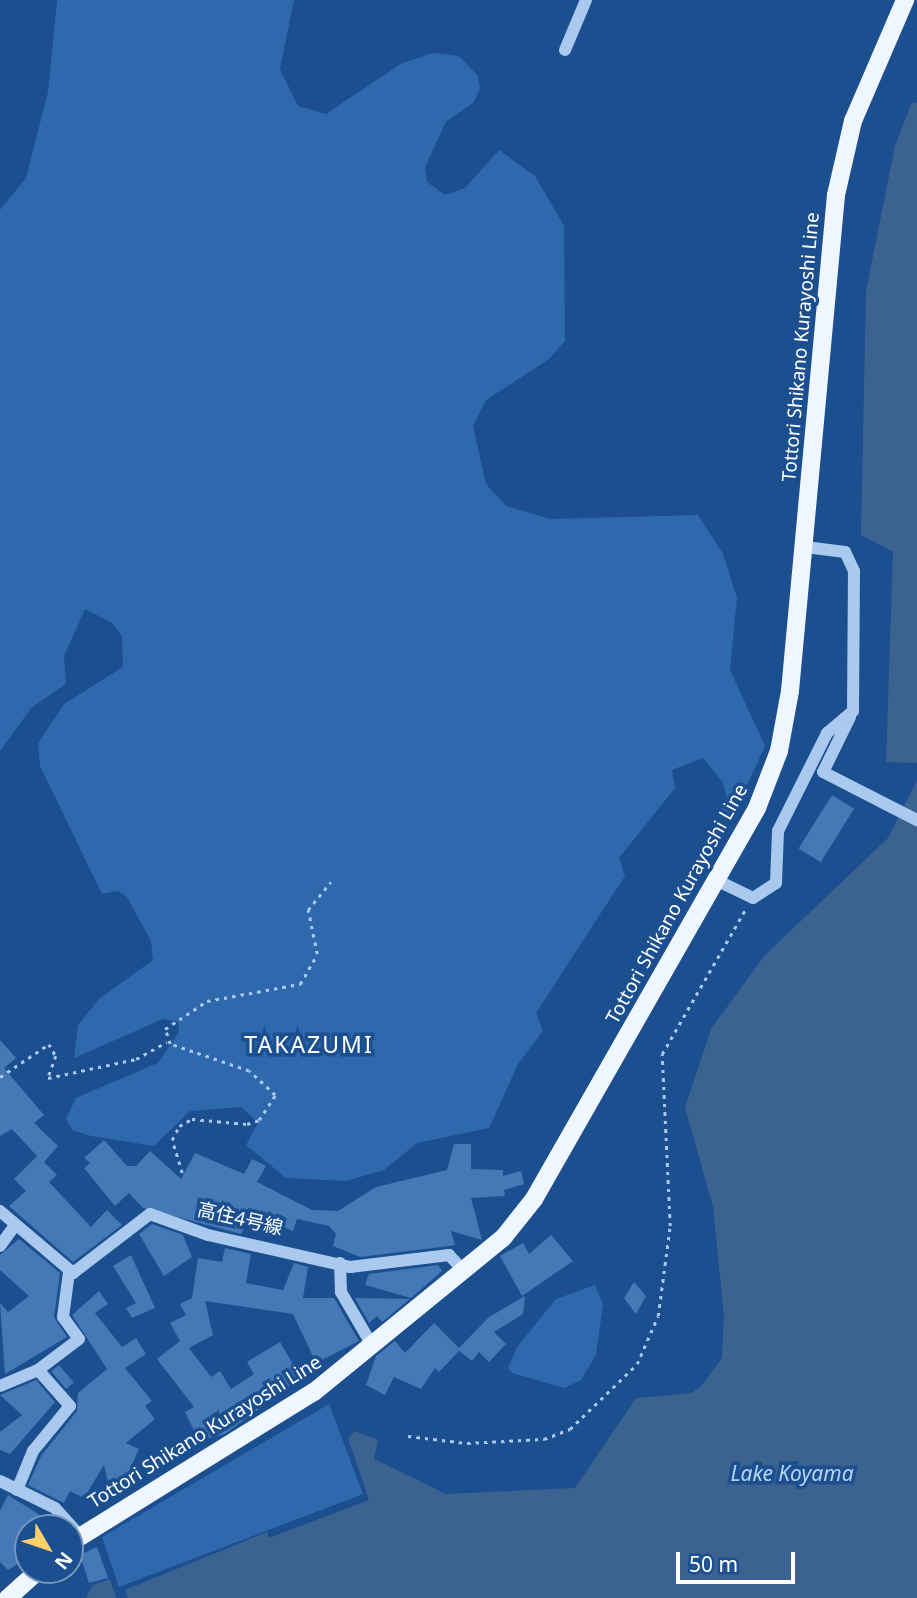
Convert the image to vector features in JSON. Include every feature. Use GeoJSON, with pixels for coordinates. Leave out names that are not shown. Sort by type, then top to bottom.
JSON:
{"type":"FeatureCollection","features":[{"type":"Feature","properties":{"kind":"main road","name":"Tottori Shikano Kurayoshi Line"},"geometry":{"type":"LineString","coordinates":[[84,1533],[314,1392],[465,1272],[534,1199],[757,808],[779,751],[804,547],[836,195],[853,121],[905,0]]}},
{"type":"Feature","properties":{"kind":"main road"},"geometry":{"type":"LineString","coordinates":[[8,1598],[23,1584]]}},
{"type":"Feature","properties":{"kind":"street"},"geometry":{"type":"LineString","coordinates":[[565,50],[586,0]]}},
{"type":"Feature","properties":{"kind":"street"},"geometry":{"type":"LineString","coordinates":[[804,547],[845,552],[854,571],[853,711],[823,772],[917,820]]}},
{"type":"Feature","properties":{"kind":"street"},"geometry":{"type":"LineString","coordinates":[[716,880],[752,898],[776,883],[778,831],[827,733],[853,711]]}},
{"type":"Feature","properties":{"kind":"street"},"geometry":{"type":"LineString","coordinates":[[0,1211],[14,1227],[69,1272],[63,1317],[79,1339],[38,1370],[1,1382]]}},
{"type":"Feature","properties":{"kind":"street","name":"高住4号線"},"geometry":{"type":"LineString","coordinates":[[69,1272],[79,1271],[150,1214],[208,1236],[366,1267],[449,1255],[465,1272]]}},
{"type":"Feature","properties":{"kind":"street"},"geometry":{"type":"LineString","coordinates":[[0,1246],[14,1227]]}},
{"type":"Feature","properties":{"kind":"street"},"geometry":{"type":"LineString","coordinates":[[340,1263],[341,1292],[372,1345]]}},
{"type":"Feature","properties":{"kind":"street"},"geometry":{"type":"LineString","coordinates":[[17,1489],[33,1451],[70,1406],[38,1370]]}},
{"type":"Feature","properties":{"kind":"street"},"geometry":{"type":"LineString","coordinates":[[0,1481],[55,1508],[59,1514]]}},
{"type":"Feature","properties":{"kind":"path"},"geometry":{"type":"LineString","coordinates":[[167,1042],[164,1029],[183,1011],[300,984],[317,954],[308,910],[331,882]]}},
{"type":"Feature","properties":{"kind":"path"},"geometry":{"type":"LineString","coordinates":[[408,1436],[467,1443],[544,1438],[570,1429],[637,1364],[658,1317],[670,1226],[662,1054],[752,898]]}},
{"type":"Feature","properties":{"kind":"path"},"geometry":{"type":"LineString","coordinates":[[0,1077],[49,1044],[56,1056],[48,1077],[136,1059],[167,1042],[249,1071],[275,1095],[259,1120],[247,1124],[192,1119],[179,1126],[172,1140],[182,1173]]}},
{"type":"Feature","properties":{"kind":"shaded area"},"geometry":{"type":"Polygon","coordinates":[[[57,0],[294,0],[280,69],[298,106],[326,114],[402,63],[433,53],[459,56],[478,76],[480,88],[474,102],[446,122],[425,167],[427,182],[445,195],[465,188],[499,150],[535,176],[564,226],[565,341],[549,359],[486,400],[473,426],[486,484],[506,506],[550,519],[698,515],[723,554],[737,598],[730,670],[765,746],[732,818],[725,820],[720,811],[727,798],[723,783],[703,758],[672,770],[675,788],[619,858],[625,876],[536,1013],[543,1031],[518,1064],[489,1128],[417,1143],[384,1170],[346,1181],[286,1178],[246,1145],[258,1123],[241,1107],[190,1111],[154,1146],[91,1136],[72,1130],[66,1119],[76,1098],[158,1063],[179,1032],[178,1022],[163,1019],[74,1058],[78,1025],[99,999],[153,960],[151,941],[127,897],[118,891],[102,894],[40,766],[38,743],[64,704],[123,667],[122,636],[111,622],[85,609],[64,656],[66,684],[32,707],[0,751],[0,210],[26,178],[48,92],[57,0]]]}},
{"type":"Feature","properties":{"kind":"shaded area"},"geometry":{"type":"Polygon","coordinates":[[[595,1285],[603,1304],[596,1355],[581,1380],[564,1388],[512,1373],[508,1368],[517,1347],[556,1299],[595,1285]]]}},
{"type":"Feature","properties":{"kind":"shaded area"},"geometry":{"type":"Polygon","coordinates":[[[329,1404],[363,1494],[119,1587],[102,1537],[329,1404]]]}},
{"type":"Feature","properties":{"kind":"water"},"geometry":{"type":"Polygon","coordinates":[[[912,102],[917,103],[917,763],[886,762],[893,552],[861,535],[866,291],[895,146],[912,102]]]}},
{"type":"Feature","properties":{"kind":"water","name":"Lake Koyama"},"geometry":{"type":"Polygon","coordinates":[[[917,780],[917,1598],[128,1598],[125,1590],[267,1532],[269,1538],[369,1500],[348,1438],[355,1431],[378,1440],[374,1459],[446,1494],[575,1488],[636,1398],[692,1393],[703,1384],[722,1358],[724,1316],[713,1207],[685,1107],[711,1029],[764,956],[888,838],[917,780]]]}},
{"type":"Feature","properties":{"kind":"water"},"geometry":{"type":"Polygon","coordinates":[[[110,1579],[116,1598],[86,1598],[93,1585],[110,1579]]]}},
{"type":"Feature","properties":{"kind":"building"},"geometry":{"type":"Polygon","coordinates":[[[832,795],[854,809],[821,862],[799,848],[832,795]]]}},
{"type":"Feature","properties":{"kind":"building"},"geometry":{"type":"Polygon","coordinates":[[[0,1040],[16,1058],[4,1068],[44,1115],[34,1123],[58,1146],[44,1162],[57,1175],[49,1182],[91,1227],[107,1210],[122,1225],[73,1262],[9,1206],[26,1191],[14,1179],[37,1156],[12,1129],[0,1136],[0,1040]]]}},
{"type":"Feature","properties":{"kind":"building"},"geometry":{"type":"Polygon","coordinates":[[[104,1140],[127,1166],[136,1166],[150,1151],[181,1179],[195,1153],[244,1174],[252,1159],[266,1166],[257,1182],[312,1210],[338,1211],[376,1187],[447,1170],[454,1144],[471,1144],[471,1169],[503,1170],[503,1176],[521,1171],[524,1184],[504,1190],[505,1196],[471,1198],[482,1240],[451,1231],[455,1245],[360,1257],[333,1246],[336,1234],[329,1226],[297,1219],[293,1231],[262,1218],[259,1226],[248,1222],[241,1234],[143,1208],[129,1193],[115,1206],[84,1168],[90,1163],[84,1158],[104,1140]]]}},
{"type":"Feature","properties":{"kind":"building"},"geometry":{"type":"Polygon","coordinates":[[[152,1224],[183,1235],[192,1257],[164,1276],[139,1234],[152,1224]]]}},
{"type":"Feature","properties":{"kind":"building"},"geometry":{"type":"Polygon","coordinates":[[[551,1235],[573,1261],[522,1296],[500,1256],[523,1243],[529,1254],[551,1235]]]}},
{"type":"Feature","properties":{"kind":"building"},"geometry":{"type":"Polygon","coordinates":[[[19,1239],[60,1273],[54,1317],[67,1337],[5,1374],[0,1303],[8,1312],[29,1296],[0,1270],[0,1255],[19,1239]]]}},
{"type":"Feature","properties":{"kind":"building"},"geometry":{"type":"Polygon","coordinates":[[[225,1248],[251,1254],[246,1283],[283,1290],[294,1263],[308,1267],[303,1298],[334,1298],[359,1341],[316,1363],[293,1314],[205,1301],[213,1335],[189,1348],[211,1377],[220,1371],[231,1389],[254,1374],[247,1362],[280,1342],[301,1378],[225,1434],[199,1441],[185,1412],[194,1407],[157,1359],[180,1341],[170,1323],[186,1315],[180,1304],[192,1298],[198,1258],[222,1262],[225,1248]]]}},
{"type":"Feature","properties":{"kind":"building"},"geometry":{"type":"Polygon","coordinates":[[[131,1255],[155,1308],[132,1318],[126,1308],[136,1303],[113,1266],[131,1255]]]}},
{"type":"Feature","properties":{"kind":"building"},"geometry":{"type":"Polygon","coordinates":[[[438,1265],[442,1271],[411,1298],[365,1285],[369,1274],[438,1265]]]}},
{"type":"Feature","properties":{"kind":"building"},"geometry":{"type":"Polygon","coordinates":[[[634,1282],[646,1296],[636,1314],[624,1298],[634,1282]]]}},
{"type":"Feature","properties":{"kind":"building"},"geometry":{"type":"Polygon","coordinates":[[[99,1291],[108,1304],[95,1313],[122,1347],[136,1338],[146,1354],[125,1368],[152,1401],[145,1406],[155,1419],[126,1443],[139,1449],[130,1469],[133,1481],[109,1487],[104,1465],[84,1498],[70,1491],[64,1503],[28,1485],[41,1456],[77,1411],[78,1393],[107,1369],[72,1315],[99,1291]]]}},
{"type":"Feature","properties":{"kind":"building"},"geometry":{"type":"Polygon","coordinates":[[[525,1296],[523,1314],[494,1332],[506,1344],[489,1362],[479,1352],[472,1361],[459,1351],[439,1372],[435,1368],[421,1389],[394,1377],[385,1395],[366,1385],[376,1356],[395,1341],[405,1353],[434,1323],[459,1348],[489,1317],[525,1296]]]}},
{"type":"Feature","properties":{"kind":"building"},"geometry":{"type":"Polygon","coordinates":[[[355,1298],[410,1299],[382,1322],[377,1316],[369,1323],[355,1298]]]}},
{"type":"Feature","properties":{"kind":"building"},"geometry":{"type":"Polygon","coordinates":[[[59,1365],[74,1383],[66,1389],[51,1371],[59,1365]]]}},
{"type":"Feature","properties":{"kind":"building"},"geometry":{"type":"Polygon","coordinates":[[[36,1380],[55,1402],[10,1454],[0,1450],[0,1432],[22,1415],[0,1395],[36,1380]]]}},
{"type":"Feature","properties":{"kind":"building"},"geometry":{"type":"Polygon","coordinates":[[[8,1495],[38,1514],[14,1514],[14,1566],[8,1570],[0,1562],[0,1511],[8,1495]]]}},
{"type":"Feature","properties":{"kind":"building"},"geometry":{"type":"Polygon","coordinates":[[[97,1547],[108,1578],[89,1583],[84,1567],[84,1553],[97,1547]]]}},
{"type":"Feature","properties":{"kind":"district","name":"TAKAZUMI"},"geometry":{"type":"Point","coordinates":[309,1044]}}]}
